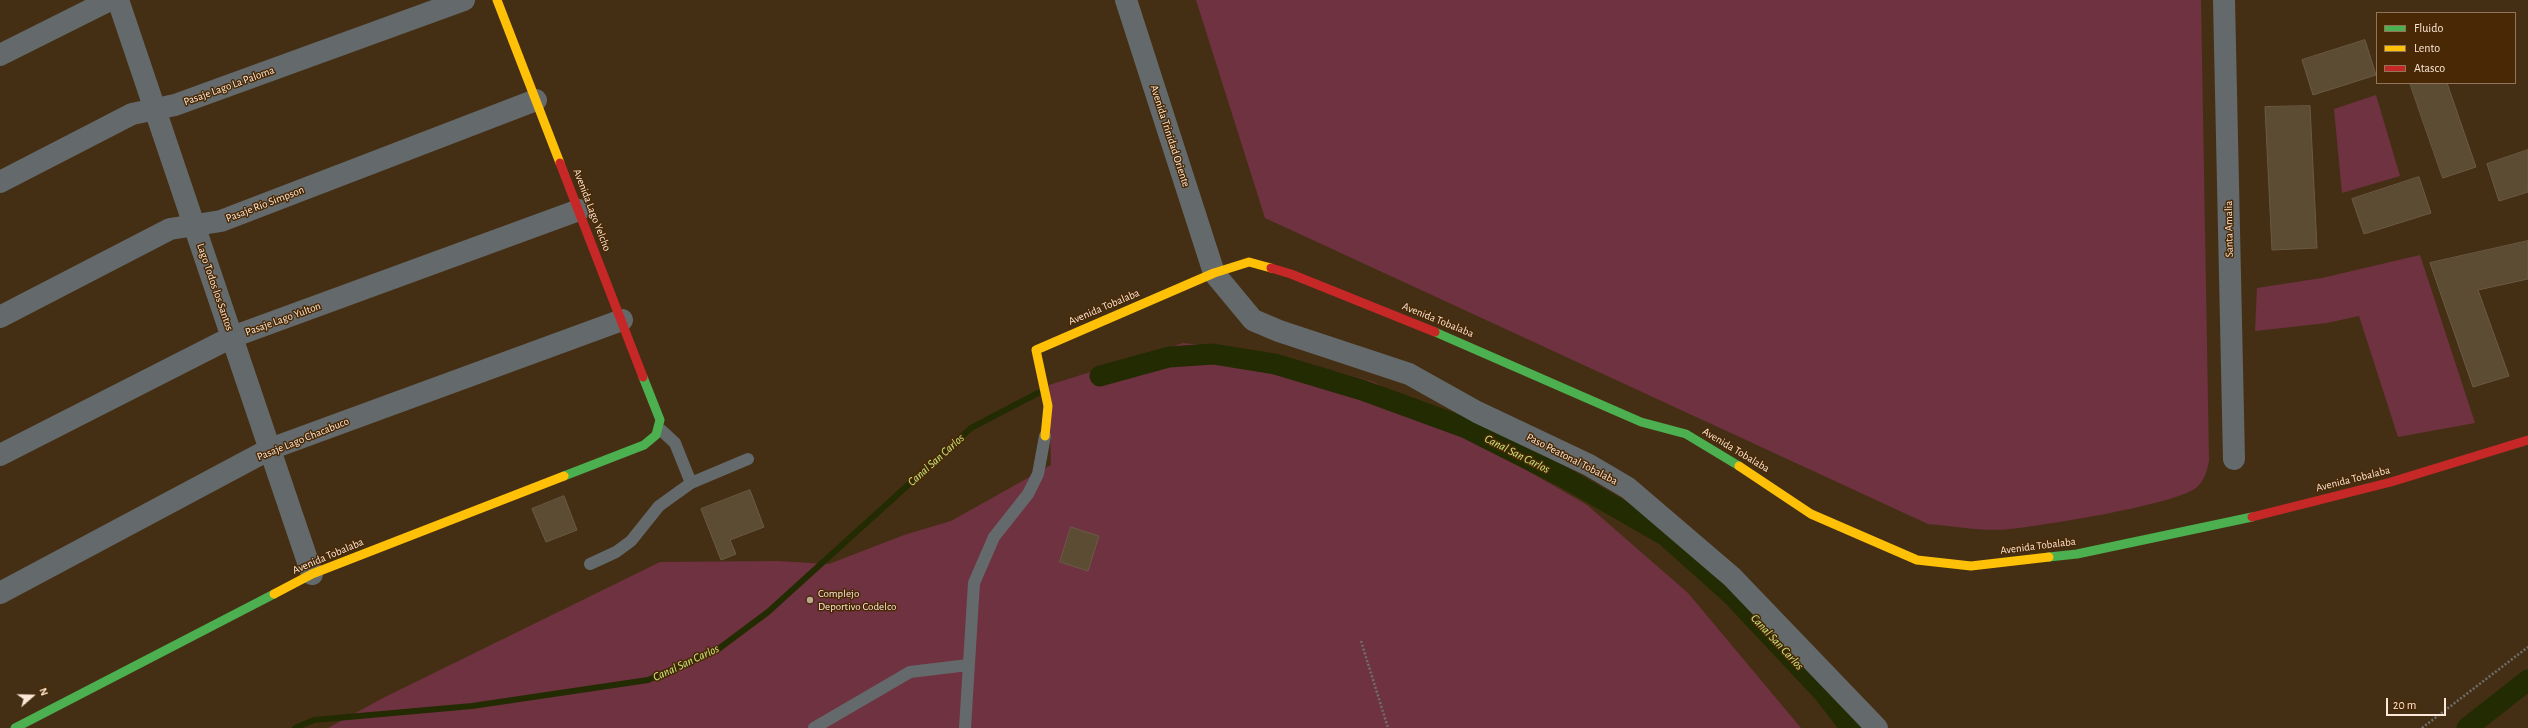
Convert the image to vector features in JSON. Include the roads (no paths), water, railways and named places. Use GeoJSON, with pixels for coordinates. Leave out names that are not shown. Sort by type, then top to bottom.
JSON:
{"type":"FeatureCollection","features":[{"type":"Feature","properties":{"kind":"street"},"geometry":{"type":"LineString","coordinates":[[0,55],[110,0]]}},
{"type":"Feature","properties":{"kind":"street","name":"Lago Todos los Santos"},"geometry":{"type":"LineString","coordinates":[[118,0],[312,574]]}},
{"type":"Feature","properties":{"kind":"street","name":"Pasaje Lago La Paloma"},"geometry":{"type":"LineString","coordinates":[[0,182],[132,114],[175,105],[464,0]]}},
{"type":"Feature","properties":{"kind":"street","name":"Avenida Lago Yelcho"},"geometry":{"type":"LineString","coordinates":[[497,0],[622,320],[660,420],[661,430]]}},
{"type":"Feature","properties":{"kind":"street","name":"Avenida Trinidad Oriente"},"geometry":{"type":"LineString","coordinates":[[1126,0],[1214,273]]}},
{"type":"Feature","properties":{"kind":"street","name":"Santa Amalia"},"geometry":{"type":"LineString","coordinates":[[2224,0],[2234,459]]}},
{"type":"Feature","properties":{"kind":"street","name":"Pasaje Río Simpson"},"geometry":{"type":"LineString","coordinates":[[0,317],[176,227],[221,221],[536,100]]}},
{"type":"Feature","properties":{"kind":"street","name":"Pasaje Lago Yulton"},"geometry":{"type":"LineString","coordinates":[[0,455],[232,337],[579,210]]}},
{"type":"Feature","properties":{"kind":"street","name":"Avenida Tobalaba"},"geometry":{"type":"LineString","coordinates":[[1044,436],[1048,406],[1036,350],[1214,273],[1249,262],[1291,274],[1483,351],[1641,422],[1686,434],[1768,482],[1811,514],[1917,560],[1971,566],[2077,554],[2132,544],[2391,482],[2528,440]]}},
{"type":"Feature","properties":{"kind":"street","name":"Paso Peatonal Tobalaba"},"geometry":{"type":"LineString","coordinates":[[1214,273],[1253,320],[1279,331],[1410,374],[1477,412],[1589,464],[1628,488],[1732,577],[1877,728]]}},
{"type":"Feature","properties":{"kind":"street","name":"Pasaje Lago Chacabuco"},"geometry":{"type":"LineString","coordinates":[[0,593],[270,449],[622,320]]}},
{"type":"Feature","properties":{"kind":"street","name":"Avenida Tobalaba"},"geometry":{"type":"LineString","coordinates":[[14,728],[312,574],[644,445],[655,438],[661,430]]}},
{"type":"Feature","properties":{"kind":"lane"},"geometry":{"type":"LineString","coordinates":[[661,430],[675,443],[691,483]]}},
{"type":"Feature","properties":{"kind":"lane"},"geometry":{"type":"LineString","coordinates":[[965,728],[974,583],[994,537],[1028,494],[1038,474],[1044,436]]}},
{"type":"Feature","properties":{"kind":"lane"},"geometry":{"type":"LineString","coordinates":[[590,564],[616,552],[631,541],[659,506],[691,483],[748,459]]}},
{"type":"Feature","properties":{"kind":"lane"},"geometry":{"type":"LineString","coordinates":[[814,728],[910,672],[968,665]]}},
{"type":"Feature","properties":{"kind":"waterway","name":"Canal San Carlos"},"geometry":{"type":"LineString","coordinates":[[1100,376],[1169,357],[1213,354],[1275,364],[1362,390],[1466,428],[1565,478],[1666,536],[1733,596],[1824,693],[1851,728]]}},
{"type":"Feature","properties":{"kind":"waterway","name":"Canal San Carlos"},"geometry":{"type":"LineString","coordinates":[[295,728],[314,720],[472,706],[648,680],[717,650],[768,612],[971,428],[1038,393]]}},
{"type":"Feature","properties":{"kind":"waterway","name":"Canal San Carlos"},"geometry":{"type":"LineString","coordinates":[[2467,728],[2528,680]]}},
{"type":"Feature","properties":{"kind":"place","name":"Complejo Deportivo Codelco"},"geometry":{"type":"Point","coordinates":[810,600]}}]}
